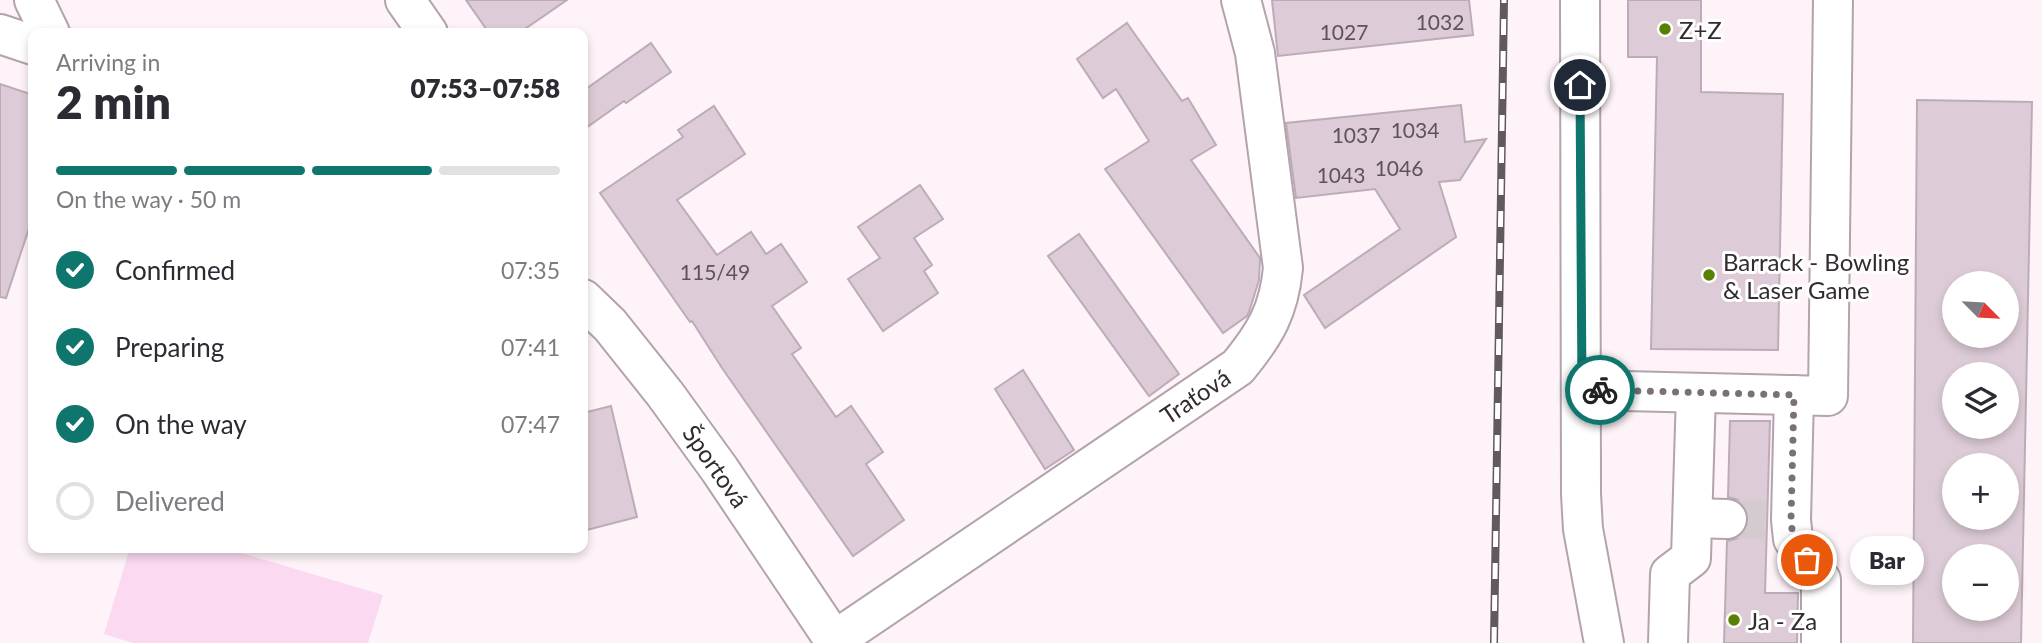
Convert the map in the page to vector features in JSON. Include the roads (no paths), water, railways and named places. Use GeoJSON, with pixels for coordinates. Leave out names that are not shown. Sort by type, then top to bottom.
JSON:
{"type":"FeatureCollection","features":[{"type":"Feature","properties":{"kind":"street"},"geometry":{"type":"LineString","coordinates":[[34,0],[48,28]]}},
{"type":"Feature","properties":{"kind":"street"},"geometry":{"type":"LineString","coordinates":[[405,0],[425,28]]}},
{"type":"Feature","properties":{"kind":"street","name":"Traťová"},"geometry":{"type":"LineString","coordinates":[[835,641],[1238,367],[1260,340],[1280,292],[1283,268],[1255,53],[1241,0]]}},
{"type":"Feature","properties":{"kind":"street"},"geometry":{"type":"LineString","coordinates":[[1580,0],[1581,494],[1583,529],[1604,643]]}},
{"type":"Feature","properties":{"kind":"street"},"geometry":{"type":"LineString","coordinates":[[1582,390],[1828,396],[1833,0]]}},
{"type":"Feature","properties":{"kind":"street"},"geometry":{"type":"LineString","coordinates":[[0,34],[28,43]]}},
{"type":"Feature","properties":{"kind":"street","name":"Športová"},"geometry":{"type":"LineString","coordinates":[[588,287],[596,312],[665,394],[720,470],[835,641]]}},
{"type":"Feature","properties":{"kind":"street"},"geometry":{"type":"LineString","coordinates":[[1668,643],[1670,575],[1691,558],[1710,519],[1696,393]]}},
{"type":"Feature","properties":{"kind":"street"},"geometry":{"type":"LineString","coordinates":[[1794,395],[1779,520],[1821,580],[1821,643]]}},
{"type":"Feature","properties":{"kind":"tunnel"},"geometry":{"type":"LineString","coordinates":[[1727,519],[1767,520]]}},
{"type":"Feature","properties":{"kind":"railway"},"geometry":{"type":"LineString","coordinates":[[1494,643],[1504,0]]}},
{"type":"Feature","properties":{"kind":"place","name":"Z+Z"},"geometry":{"type":"Point","coordinates":[1665,29]}},
{"type":"Feature","properties":{"kind":"place","name":"Barrack - Bowling & Laser Game"},"geometry":{"type":"Point","coordinates":[1709,275]}},
{"type":"Feature","properties":{"kind":"place","name":"Bar"},"geometry":{"type":"Point","coordinates":[1807,560]}},
{"type":"Feature","properties":{"kind":"place","name":"Ja - Za"},"geometry":{"type":"Point","coordinates":[1734,620]}}]}
